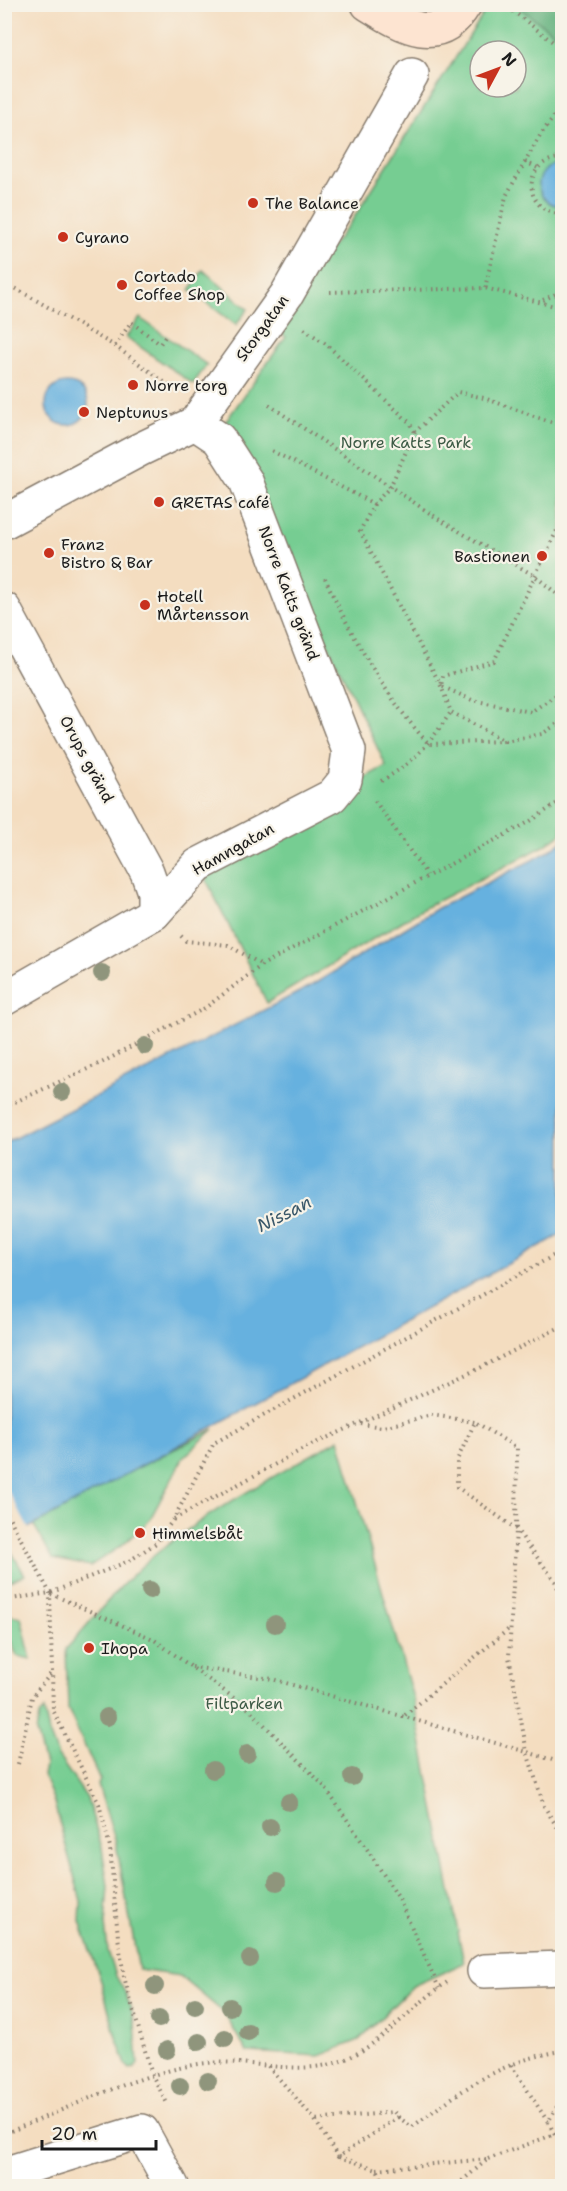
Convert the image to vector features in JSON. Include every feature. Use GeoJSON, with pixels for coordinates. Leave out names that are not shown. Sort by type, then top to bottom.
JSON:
{"type":"FeatureCollection","features":[{"type":"Feature","properties":{"kind":"street"},"geometry":{"type":"LineString","coordinates":[[368,4],[403,26],[428,32],[449,23],[465,4]]}},
{"type":"Feature","properties":{"kind":"street","name":"Storgatan"},"geometry":{"type":"LineString","coordinates":[[4,522],[199,416],[287,294],[412,75]]}},
{"type":"Feature","properties":{"kind":"street","name":"Norre Katts gränd"},"geometry":{"type":"LineString","coordinates":[[199,416],[219,439],[246,481],[360,782]]}},
{"type":"Feature","properties":{"kind":"street","name":"Orups gränd"},"geometry":{"type":"LineString","coordinates":[[4,609],[147,872],[154,892],[154,913]]}},
{"type":"Feature","properties":{"kind":"street","name":"Hamngatan"},"geometry":{"type":"LineString","coordinates":[[4,999],[154,913],[198,865],[360,782]]}},
{"type":"Feature","properties":{"kind":"street"},"geometry":{"type":"LineString","coordinates":[[469,1974],[562,1968]]}},
{"type":"Feature","properties":{"kind":"street"},"geometry":{"type":"LineString","coordinates":[[4,2174],[142,2131],[172,2187]]}},
{"type":"Feature","properties":{"kind":"path"},"geometry":{"type":"LineString","coordinates":[[513,11],[562,49]]}},
{"type":"Feature","properties":{"kind":"path"},"geometry":{"type":"LineString","coordinates":[[485,288],[506,196],[541,134],[562,106]]}},
{"type":"Feature","properties":{"kind":"path"},"geometry":{"type":"LineString","coordinates":[[562,158],[552,159],[538,168],[533,177],[533,195],[545,210],[562,214]]}},
{"type":"Feature","properties":{"kind":"path"},"geometry":{"type":"LineString","coordinates":[[525,162],[538,168]]}},
{"type":"Feature","properties":{"kind":"path"},"geometry":{"type":"LineString","coordinates":[[4,288],[15,288],[115,346],[199,416]]}},
{"type":"Feature","properties":{"kind":"path"},"geometry":{"type":"LineString","coordinates":[[287,294],[414,288],[485,288],[543,301],[562,308]]}},
{"type":"Feature","properties":{"kind":"path"},"geometry":{"type":"LineString","coordinates":[[543,301],[562,291]]}},
{"type":"Feature","properties":{"kind":"path"},"geometry":{"type":"LineString","coordinates":[[115,346],[132,322],[160,344],[166,335]]}},
{"type":"Feature","properties":{"kind":"path"},"geometry":{"type":"LineString","coordinates":[[326,344],[409,422],[415,432]]}},
{"type":"Feature","properties":{"kind":"path"},"geometry":{"type":"LineString","coordinates":[[505,741],[451,712],[441,686],[360,531],[375,504],[390,487],[415,432],[458,392],[484,398],[562,426]]}},
{"type":"Feature","properties":{"kind":"path"},"geometry":{"type":"LineString","coordinates":[[268,405],[440,520],[535,576],[562,598]]}},
{"type":"Feature","properties":{"kind":"path"},"geometry":{"type":"LineString","coordinates":[[282,455],[375,504]]}},
{"type":"Feature","properties":{"kind":"path"},"geometry":{"type":"LineString","coordinates":[[441,686],[443,675],[494,661],[562,520]]}},
{"type":"Feature","properties":{"kind":"path"},"geometry":{"type":"LineString","coordinates":[[320,568],[340,611],[408,722],[429,744],[505,741],[542,734],[562,721]]}},
{"type":"Feature","properties":{"kind":"path"},"geometry":{"type":"LineString","coordinates":[[441,686],[472,700],[531,712],[562,691]]}},
{"type":"Feature","properties":{"kind":"path"},"geometry":{"type":"LineString","coordinates":[[427,875],[390,820],[360,782],[409,765],[429,744],[451,712]]}},
{"type":"Feature","properties":{"kind":"path"},"geometry":{"type":"LineString","coordinates":[[4,1107],[103,1062],[205,1008],[262,965],[529,822],[562,800]]}},
{"type":"Feature","properties":{"kind":"path"},"geometry":{"type":"LineString","coordinates":[[154,913],[186,941],[228,945],[262,965]]}},
{"type":"Feature","properties":{"kind":"path"},"geometry":{"type":"LineString","coordinates":[[4,1600],[50,1593],[129,1561],[156,1542],[173,1520],[214,1443],[562,1251]]}},
{"type":"Feature","properties":{"kind":"path"},"geometry":{"type":"LineString","coordinates":[[173,1520],[307,1447],[478,1369],[562,1326]]}},
{"type":"Feature","properties":{"kind":"path"},"geometry":{"type":"LineString","coordinates":[[358,1424],[383,1427],[432,1415],[475,1422],[517,1448],[516,1529],[509,1657],[527,1752],[544,1806],[562,1835]]}},
{"type":"Feature","properties":{"kind":"path"},"geometry":{"type":"LineString","coordinates":[[475,1422],[457,1460],[457,1487],[516,1529],[555,1581],[562,1599]]}},
{"type":"Feature","properties":{"kind":"path"},"geometry":{"type":"LineString","coordinates":[[4,1508],[50,1593],[53,1710],[99,1804],[107,1836],[124,1977],[152,2075]]}},
{"type":"Feature","properties":{"kind":"path"},"geometry":{"type":"LineString","coordinates":[[50,1593],[153,1640],[249,1709],[324,1786],[398,1897],[439,1988]]}},
{"type":"Feature","properties":{"kind":"path"},"geometry":{"type":"LineString","coordinates":[[404,1716],[511,1628]]}},
{"type":"Feature","properties":{"kind":"path"},"geometry":{"type":"LineString","coordinates":[[190,1667],[272,1679],[562,1763]]}},
{"type":"Feature","properties":{"kind":"path"},"geometry":{"type":"LineString","coordinates":[[18,1764],[32,1697],[52,1672]]}},
{"type":"Feature","properties":{"kind":"path"},"geometry":{"type":"LineString","coordinates":[[4,2134],[152,2075],[201,2064],[312,2068],[337,2062],[371,2045],[439,1988],[469,1974]]}},
{"type":"Feature","properties":{"kind":"path"},"geometry":{"type":"LineString","coordinates":[[315,2120],[394,2112],[412,2127],[471,2083],[538,2055],[562,2051]]}},
{"type":"Feature","properties":{"kind":"path"},"geometry":{"type":"LineString","coordinates":[[267,2065],[315,2120],[338,2157],[377,2169],[488,2159],[555,2134],[562,2128]]}},
{"type":"Feature","properties":{"kind":"path"},"geometry":{"type":"LineString","coordinates":[[511,2065],[555,2134]]}},
{"type":"Feature","properties":{"kind":"path"},"geometry":{"type":"LineString","coordinates":[[548,2122],[562,2098]]}},
{"type":"Feature","properties":{"kind":"path"},"geometry":{"type":"LineString","coordinates":[[338,2157],[398,2117]]}},
{"type":"Feature","properties":{"kind":"path"},"geometry":{"type":"LineString","coordinates":[[555,2134],[562,2134]]}},
{"type":"Feature","properties":{"kind":"path"},"geometry":{"type":"LineString","coordinates":[[456,2187],[488,2159]]}},
{"type":"Feature","properties":{"kind":"path"},"geometry":{"type":"LineString","coordinates":[[377,2169],[385,2187]]}},
{"type":"Feature","properties":{"kind":"green space","name":"Norre Katts Park"},"geometry":{"type":"Polygon","coordinates":[[[489,5],[562,5],[562,833],[544,846],[426,907],[267,1003],[200,867],[386,766],[223,425],[286,337],[276,329],[301,286],[353,219],[489,5]]]}},
{"type":"Feature","properties":{"kind":"green space"},"geometry":{"type":"Polygon","coordinates":[[[524,5],[562,5],[562,39],[522,10],[524,5]]]}},
{"type":"Feature","properties":{"kind":"green space"},"geometry":{"type":"Polygon","coordinates":[[[203,270],[248,309],[236,325],[190,290],[203,270]]]}},
{"type":"Feature","properties":{"kind":"green space"},"geometry":{"type":"Polygon","coordinates":[[[140,318],[207,365],[193,384],[126,337],[140,318]]]}},
{"type":"Feature","properties":{"kind":"green space"},"geometry":{"type":"Polygon","coordinates":[[[214,1429],[183,1458],[149,1521],[120,1547],[90,1566],[53,1559],[34,1525],[98,1488],[214,1429]]]}},
{"type":"Feature","properties":{"kind":"green space","name":"Filtparken"},"geometry":{"type":"Polygon","coordinates":[[[339,1439],[413,1698],[464,1963],[413,1986],[359,2040],[319,2056],[247,2052],[224,2013],[180,1976],[139,1970],[116,1843],[98,1785],[100,1780],[68,1709],[66,1649],[132,1575],[157,1553],[200,1521],[339,1439]]]}},
{"type":"Feature","properties":{"kind":"green space"},"geometry":{"type":"Polygon","coordinates":[[[4,1541],[25,1575],[5,1583],[4,1541]]]}},
{"type":"Feature","properties":{"kind":"green space"},"geometry":{"type":"Polygon","coordinates":[[[4,1614],[21,1617],[31,1659],[17,1656],[5,1628],[4,1614]]]}},
{"type":"Feature","properties":{"kind":"green space"},"geometry":{"type":"Polygon","coordinates":[[[44,1710],[49,1733],[58,1756],[87,1798],[102,1848],[108,1886],[105,1925],[108,1951],[135,2023],[138,2063],[130,2069],[126,2065],[116,2037],[101,1981],[80,1922],[81,1901],[53,1799],[43,1775],[45,1765],[36,1732],[39,1716],[44,1710]]]}},
{"type":"Feature","properties":{"kind":"water"},"geometry":{"type":"Polygon","coordinates":[[[554,164],[562,164],[562,206],[546,201],[539,189],[541,175],[554,164]]]}},
{"type":"Feature","properties":{"kind":"water"},"geometry":{"type":"Polygon","coordinates":[[[67,383],[82,389],[88,404],[82,419],[67,425],[52,419],[46,404],[52,389],[67,383]]]}},
{"type":"Feature","properties":{"kind":"water","name":"Nissan"},"geometry":{"type":"Polygon","coordinates":[[[562,841],[562,1234],[5,1541],[5,1143],[309,987],[438,908],[546,853],[562,841]]]}},
{"type":"Feature","properties":{"kind":"pier"},"geometry":{"type":"Polygon","coordinates":[[[4,1484],[30,1531],[4,1544],[4,1484]]]}},
{"type":"Feature","properties":{"kind":"place","name":"The Balance"},"geometry":{"type":"Point","coordinates":[253,203]}},
{"type":"Feature","properties":{"kind":"place","name":"Cyrano"},"geometry":{"type":"Point","coordinates":[63,237]}},
{"type":"Feature","properties":{"kind":"place","name":"Cortado Coffee Shop"},"geometry":{"type":"Point","coordinates":[122,285]}},
{"type":"Feature","properties":{"kind":"place","name":"Norre torg"},"geometry":{"type":"Point","coordinates":[133,385]}},
{"type":"Feature","properties":{"kind":"place","name":"Neptunus"},"geometry":{"type":"Point","coordinates":[84,412]}},
{"type":"Feature","properties":{"kind":"place","name":"GRETAS café"},"geometry":{"type":"Point","coordinates":[159,502]}},
{"type":"Feature","properties":{"kind":"place","name":"Franz Bistro & Bar"},"geometry":{"type":"Point","coordinates":[49,553]}},
{"type":"Feature","properties":{"kind":"place","name":"Bastionen"},"geometry":{"type":"Point","coordinates":[542,556]}},
{"type":"Feature","properties":{"kind":"place","name":"Hotell Mårtensson"},"geometry":{"type":"Point","coordinates":[145,605]}},
{"type":"Feature","properties":{"kind":"place","name":"Himmelsbåt"},"geometry":{"type":"Point","coordinates":[140,1533]}},
{"type":"Feature","properties":{"kind":"place","name":"Ihopa"},"geometry":{"type":"Point","coordinates":[89,1648]}}]}
